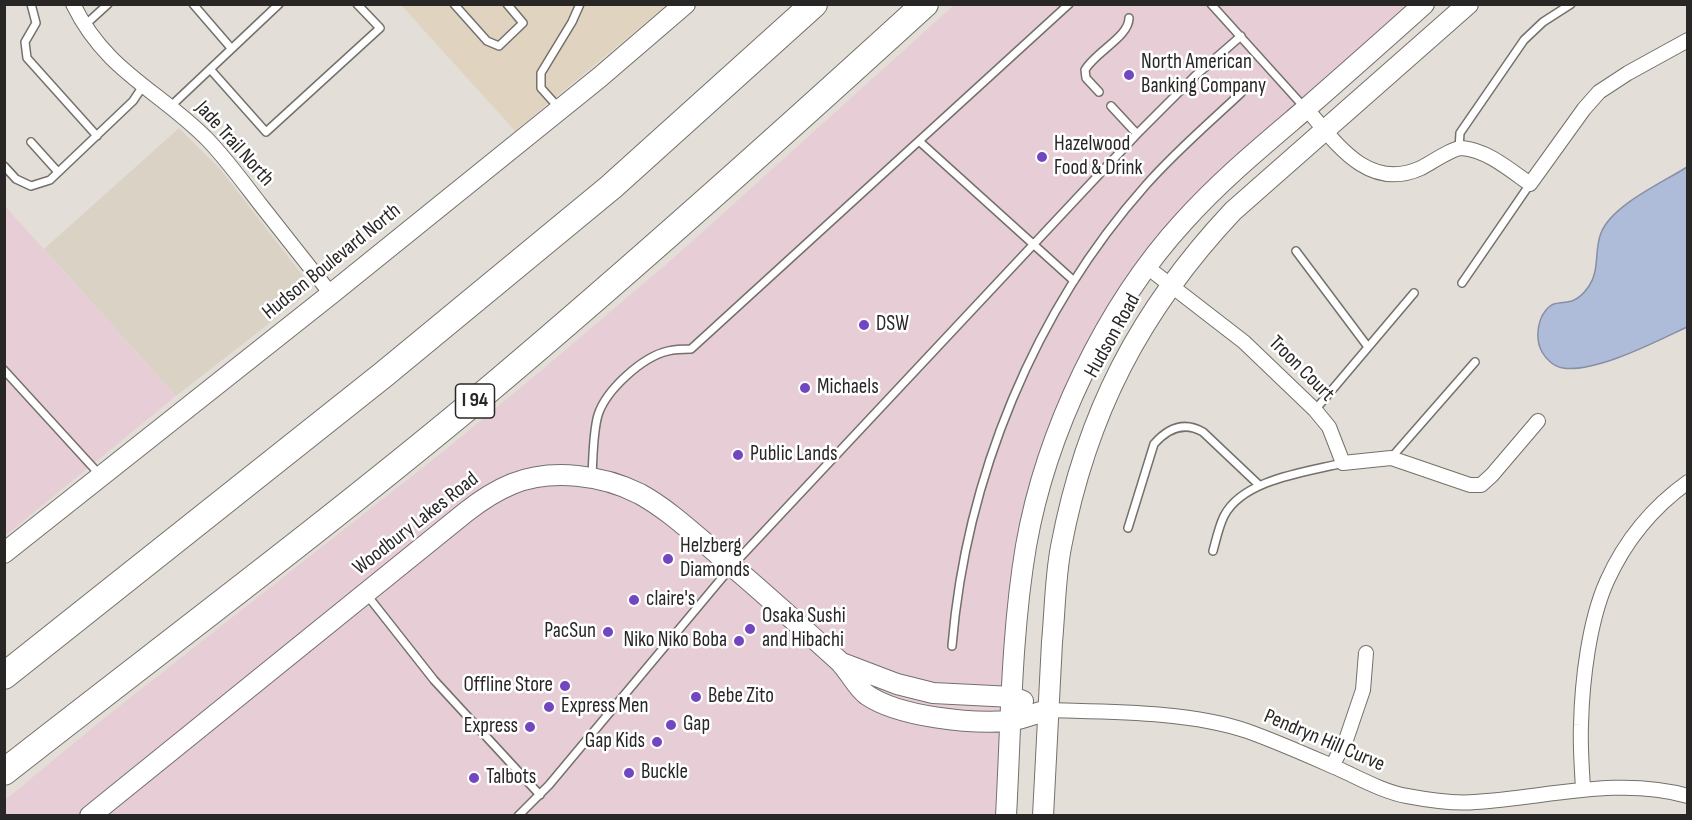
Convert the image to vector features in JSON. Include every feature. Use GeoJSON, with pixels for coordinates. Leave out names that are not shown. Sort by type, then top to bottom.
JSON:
{"type":"FeatureCollection","features":[{"type":"Feature","properties":{"kind":"highway"},"geometry":{"type":"LineString","coordinates":[[4,676],[383,375],[611,187],[814,4]]}},
{"type":"Feature","properties":{"kind":"highway","name":"I 94"},"geometry":{"type":"LineString","coordinates":[[4,772],[327,520],[488,390],[697,211],[925,4]]}},
{"type":"Feature","properties":{"kind":"street","name":"Jade Trail North"},"geometry":{"type":"LineString","coordinates":[[74,4],[84,25],[111,60],[171,106],[219,152],[331,294]]}},
{"type":"Feature","properties":{"kind":"street","name":"Hudson Boulevard North"},"geometry":{"type":"LineString","coordinates":[[4,554],[331,294],[560,109],[685,4]]}},
{"type":"Feature","properties":{"kind":"street","name":"Hudson Road"},"geometry":{"type":"LineString","coordinates":[[1006,816],[1020,592],[1026,545],[1050,455],[1082,376],[1121,304],[1183,222],[1212,192],[1424,4]]}},
{"type":"Feature","properties":{"kind":"street","name":"Hudson Road"},"geometry":{"type":"LineString","coordinates":[[1043,816],[1060,549],[1080,467],[1109,390],[1127,354],[1170,285],[1203,243],[1233,211],[1468,4]]}},
{"type":"Feature","properties":{"kind":"street"},"geometry":{"type":"LineString","coordinates":[[1306,108],[1359,165],[1378,173],[1398,174],[1419,169],[1459,148],[1480,151],[1530,184],[1584,109],[1599,92],[1688,40]]}},
{"type":"Feature","properties":{"kind":"street","name":"Troon Court"},"geometry":{"type":"LineString","coordinates":[[1147,267],[1244,342],[1315,410],[1329,428],[1343,462]]}},
{"type":"Feature","properties":{"kind":"street"},"geometry":{"type":"LineString","coordinates":[[1343,462],[1391,458],[1470,485],[1481,485],[1538,421]]}},
{"type":"Feature","properties":{"kind":"street","name":"Woodbury Lakes Road"},"geometry":{"type":"LineString","coordinates":[[90,816],[465,512],[488,496],[513,483],[536,477],[566,475],[591,478],[616,484],[657,505],[732,566],[841,663],[866,694],[893,707],[926,716],[987,721],[1011,721],[1048,710]]}},
{"type":"Feature","properties":{"kind":"street"},"geometry":{"type":"LineString","coordinates":[[1583,790],[1581,727],[1583,682],[1594,625],[1607,581],[1633,535],[1657,506],[1688,482]]}},
{"type":"Feature","properties":{"kind":"street"},"geometry":{"type":"LineString","coordinates":[[1332,766],[1346,740],[1363,690],[1366,653]]}},
{"type":"Feature","properties":{"kind":"street"},"geometry":{"type":"LineString","coordinates":[[841,663],[897,684],[933,693],[1013,697],[1048,710]]}},
{"type":"Feature","properties":{"kind":"street","name":"Pendryn Hill Curve"},"geometry":{"type":"LineString","coordinates":[[1048,710],[1178,717],[1215,722],[1246,731],[1405,796],[1473,809],[1583,790],[1632,788],[1671,791],[1688,796]]}},
{"type":"Feature","properties":{"kind":"lane"},"geometry":{"type":"LineString","coordinates":[[31,4],[36,22],[25,42],[27,58],[97,136]]}},
{"type":"Feature","properties":{"kind":"lane"},"geometry":{"type":"LineString","coordinates":[[84,25],[108,4]]}},
{"type":"Feature","properties":{"kind":"lane"},"geometry":{"type":"LineString","coordinates":[[192,4],[231,48]]}},
{"type":"Feature","properties":{"kind":"lane"},"geometry":{"type":"LineString","coordinates":[[171,106],[279,4]]}},
{"type":"Feature","properties":{"kind":"lane"},"geometry":{"type":"LineString","coordinates":[[210,69],[266,132],[380,28],[357,4]]}},
{"type":"Feature","properties":{"kind":"lane"},"geometry":{"type":"LineString","coordinates":[[454,4],[487,41],[499,46],[523,23],[507,4]]}},
{"type":"Feature","properties":{"kind":"lane"},"geometry":{"type":"LineString","coordinates":[[560,109],[541,88],[541,73],[572,22],[580,4]]}},
{"type":"Feature","properties":{"kind":"lane"},"geometry":{"type":"LineString","coordinates":[[591,478],[597,416],[607,396],[642,363],[666,351],[691,349],[1070,4]]}},
{"type":"Feature","properties":{"kind":"lane"},"geometry":{"type":"LineString","coordinates":[[1211,4],[1306,108]]}},
{"type":"Feature","properties":{"kind":"lane"},"geometry":{"type":"LineString","coordinates":[[1459,148],[1460,133],[1524,40],[1543,22],[1571,4]]}},
{"type":"Feature","properties":{"kind":"lane"},"geometry":{"type":"LineString","coordinates":[[1099,92],[1086,78],[1085,70],[1127,28],[1129,18]]}},
{"type":"Feature","properties":{"kind":"lane"},"geometry":{"type":"LineString","coordinates":[[518,816],[540,795],[732,566],[1137,134],[1195,76],[1241,36]]}},
{"type":"Feature","properties":{"kind":"lane"},"geometry":{"type":"LineString","coordinates":[[4,166],[16,179],[31,186],[51,180],[133,101],[143,86]]}},
{"type":"Feature","properties":{"kind":"lane"},"geometry":{"type":"LineString","coordinates":[[952,646],[961,571],[970,527],[997,438],[1033,354],[1096,247],[1146,184],[1241,93]]}},
{"type":"Feature","properties":{"kind":"lane"},"geometry":{"type":"LineString","coordinates":[[1111,106],[1137,134]]}},
{"type":"Feature","properties":{"kind":"lane"},"geometry":{"type":"LineString","coordinates":[[919,141],[1074,281]]}},
{"type":"Feature","properties":{"kind":"lane"},"geometry":{"type":"LineString","coordinates":[[31,142],[58,172]]}},
{"type":"Feature","properties":{"kind":"lane"},"geometry":{"type":"LineString","coordinates":[[1462,283],[1530,184]]}},
{"type":"Feature","properties":{"kind":"lane"},"geometry":{"type":"LineString","coordinates":[[1296,251],[1368,347]]}},
{"type":"Feature","properties":{"kind":"lane"},"geometry":{"type":"LineString","coordinates":[[1315,410],[1414,293]]}},
{"type":"Feature","properties":{"kind":"lane"},"geometry":{"type":"LineString","coordinates":[[1391,458],[1475,362]]}},
{"type":"Feature","properties":{"kind":"lane"},"geometry":{"type":"LineString","coordinates":[[4,370],[101,476]]}},
{"type":"Feature","properties":{"kind":"lane"},"geometry":{"type":"LineString","coordinates":[[1128,528],[1154,444],[1163,434],[1179,426],[1194,427],[1203,432],[1259,485]]}},
{"type":"Feature","properties":{"kind":"lane"},"geometry":{"type":"LineString","coordinates":[[1213,551],[1224,515],[1236,501],[1259,485],[1343,462]]}},
{"type":"Feature","properties":{"kind":"lane"},"geometry":{"type":"LineString","coordinates":[[365,593],[434,680],[540,795]]}},
{"type":"Feature","properties":{"kind":"shaded area"},"geometry":{"type":"Polygon","coordinates":[[[401,5],[667,5],[515,131],[401,5]]]}},
{"type":"Feature","properties":{"kind":"shaded area"},"geometry":{"type":"Polygon","coordinates":[[[954,5],[1424,5],[1236,169],[1121,304],[1037,500],[1006,815],[5,816],[5,800],[98,723],[445,450],[543,369],[678,254],[954,5]]]}},
{"type":"Feature","properties":{"kind":"shaded area"},"geometry":{"type":"Polygon","coordinates":[[[179,128],[221,170],[303,276],[306,286],[305,293],[298,301],[176,396],[44,249],[179,128]]]}},
{"type":"Feature","properties":{"kind":"shaded area"},"geometry":{"type":"Polygon","coordinates":[[[5,206],[176,396],[5,536],[5,206]]]}},
{"type":"Feature","properties":{"kind":"water"},"geometry":{"type":"Polygon","coordinates":[[[1687,167],[1687,327],[1626,355],[1592,366],[1563,368],[1553,364],[1540,348],[1538,334],[1542,316],[1552,305],[1575,300],[1582,295],[1595,273],[1601,233],[1616,213],[1626,204],[1687,167]]]}},
{"type":"Feature","properties":{"kind":"place","name":"North American Banking Company"},"geometry":{"type":"Point","coordinates":[1129,75]}},
{"type":"Feature","properties":{"kind":"place","name":"Hazelwood Food & Drink"},"geometry":{"type":"Point","coordinates":[1042,157]}},
{"type":"Feature","properties":{"kind":"place","name":"DSW"},"geometry":{"type":"Point","coordinates":[864,325]}},
{"type":"Feature","properties":{"kind":"place","name":"Michaels"},"geometry":{"type":"Point","coordinates":[805,388]}},
{"type":"Feature","properties":{"kind":"place","name":"Public Lands"},"geometry":{"type":"Point","coordinates":[738,455]}},
{"type":"Feature","properties":{"kind":"place","name":"Helzberg Diamonds"},"geometry":{"type":"Point","coordinates":[668,559]}},
{"type":"Feature","properties":{"kind":"place","name":"claire's"},"geometry":{"type":"Point","coordinates":[634,600]}},
{"type":"Feature","properties":{"kind":"place","name":"Osaka Sushi and Hibachi"},"geometry":{"type":"Point","coordinates":[750,629]}},
{"type":"Feature","properties":{"kind":"place","name":"PacSun"},"geometry":{"type":"Point","coordinates":[608,632]}},
{"type":"Feature","properties":{"kind":"place","name":"Niko Niko Boba"},"geometry":{"type":"Point","coordinates":[739,641]}},
{"type":"Feature","properties":{"kind":"place","name":"Offline Store"},"geometry":{"type":"Point","coordinates":[565,686]}},
{"type":"Feature","properties":{"kind":"place","name":"Bebe Zito"},"geometry":{"type":"Point","coordinates":[696,697]}},
{"type":"Feature","properties":{"kind":"place","name":"Express Men"},"geometry":{"type":"Point","coordinates":[549,707]}},
{"type":"Feature","properties":{"kind":"place","name":"Gap"},"geometry":{"type":"Point","coordinates":[671,725]}},
{"type":"Feature","properties":{"kind":"place","name":"Express"},"geometry":{"type":"Point","coordinates":[530,727]}},
{"type":"Feature","properties":{"kind":"place","name":"Gap Kids"},"geometry":{"type":"Point","coordinates":[657,742]}},
{"type":"Feature","properties":{"kind":"place","name":"Buckle"},"geometry":{"type":"Point","coordinates":[629,773]}},
{"type":"Feature","properties":{"kind":"place","name":"Talbots"},"geometry":{"type":"Point","coordinates":[474,778]}}]}
